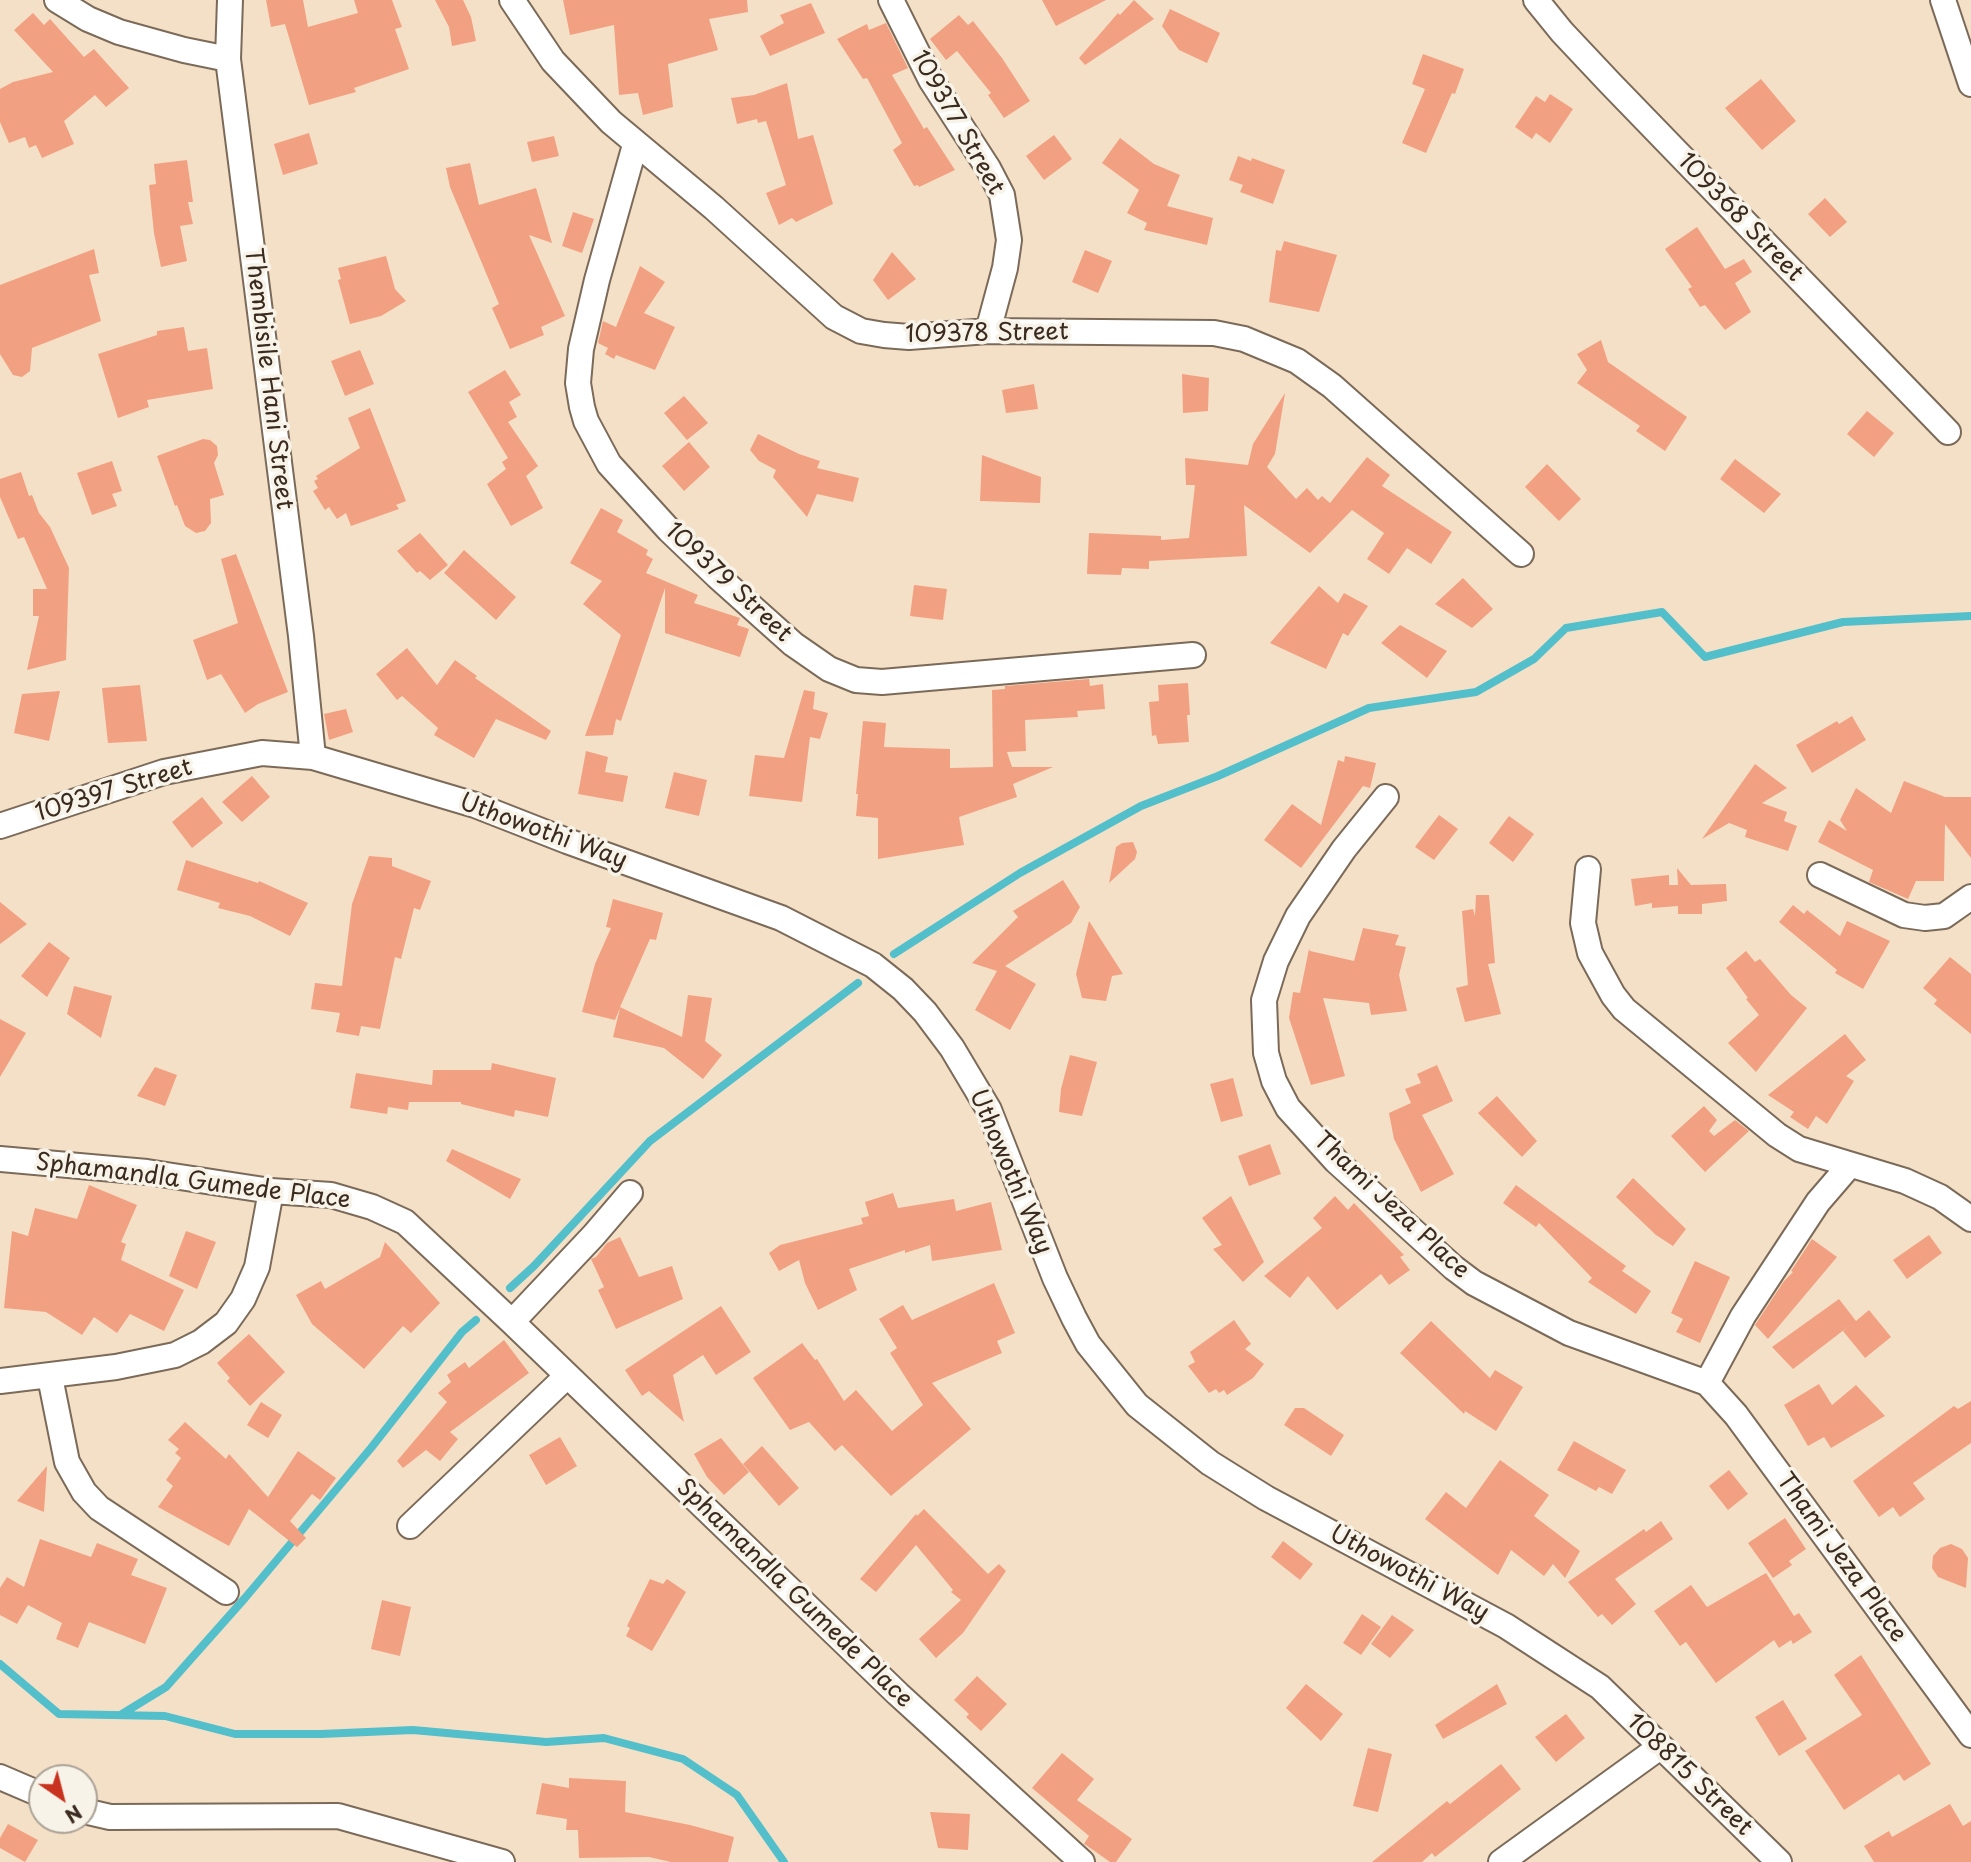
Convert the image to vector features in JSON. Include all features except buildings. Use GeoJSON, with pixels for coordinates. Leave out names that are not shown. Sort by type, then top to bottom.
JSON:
{"type":"FeatureCollection","features":[{"type":"Feature","properties":{"kind":"street"},"geometry":{"type":"LineString","coordinates":[[57,0],[88,19],[119,32],[228,60]]}},
{"type":"Feature","properties":{"kind":"street","name":"Thembisile Hani Street"},"geometry":{"type":"LineString","coordinates":[[230,0],[228,60],[301,636],[313,757]]}},
{"type":"Feature","properties":{"kind":"street","name":"109378 Street"},"geometry":{"type":"LineString","coordinates":[[512,0],[553,61],[611,122],[635,145],[714,208],[834,317],[861,331],[909,337],[988,331],[1214,333],[1265,347],[1297,361],[1332,386],[1521,554]]}},
{"type":"Feature","properties":{"kind":"street","name":"109377 Street"},"geometry":{"type":"LineString","coordinates":[[891,0],[931,80],[988,168],[1002,195],[1009,240],[1005,268],[988,331]]}},
{"type":"Feature","properties":{"kind":"street","name":"109368 Street"},"geometry":{"type":"LineString","coordinates":[[1536,0],[1610,83],[1948,432]]}},
{"type":"Feature","properties":{"kind":"street"},"geometry":{"type":"LineString","coordinates":[[1943,0],[1971,84]]}},
{"type":"Feature","properties":{"kind":"street","name":"109379 Street"},"geometry":{"type":"LineString","coordinates":[[635,145],[581,349],[578,383],[582,407],[586,421],[609,464],[717,576],[793,644],[829,669],[856,680],[882,682],[1193,655]]}},
{"type":"Feature","properties":{"kind":"street","name":"109397 Street"},"geometry":{"type":"LineString","coordinates":[[0,824],[164,772],[262,753],[313,757]]}},
{"type":"Feature","properties":{"kind":"street","name":"Uthowothi Way"},"geometry":{"type":"LineString","coordinates":[[313,757],[475,805],[781,918],[873,965],[903,989],[925,1012],[952,1048],[989,1110],[1055,1278],[1074,1318],[1088,1344],[1138,1405],[1210,1463],[1266,1498],[1506,1626],[1600,1687]]}},
{"type":"Feature","properties":{"kind":"street","name":"Thami Jeza Place"},"geometry":{"type":"LineString","coordinates":[[1386,797],[1344,849],[1297,916],[1281,947],[1264,1000],[1266,1053],[1274,1081],[1288,1108],[1336,1161],[1474,1283],[1569,1333],[1707,1383],[1736,1415],[1971,1735]]}},
{"type":"Feature","properties":{"kind":"street"},"geometry":{"type":"LineString","coordinates":[[1588,869],[1583,923],[1590,953],[1613,995],[1624,1009],[1777,1135],[1799,1149],[1905,1181],[1940,1197],[1971,1219]]}},
{"type":"Feature","properties":{"kind":"street"},"geometry":{"type":"LineString","coordinates":[[1820,875],[1903,915],[1925,918],[1944,916],[1971,897]]}},
{"type":"Feature","properties":{"kind":"street","name":"Sphamandla Gumede Place"},"geometry":{"type":"LineString","coordinates":[[0,1159],[147,1172],[271,1191],[331,1195],[372,1207],[405,1222],[898,1694],[1082,1862]]}},
{"type":"Feature","properties":{"kind":"street"},"geometry":{"type":"LineString","coordinates":[[1707,1383],[1751,1305],[1818,1202],[1849,1166]]}},
{"type":"Feature","properties":{"kind":"street"},"geometry":{"type":"LineString","coordinates":[[0,1381],[50,1377],[175,1355],[201,1342],[226,1323],[243,1299],[257,1267],[271,1191]]}},
{"type":"Feature","properties":{"kind":"street"},"geometry":{"type":"LineString","coordinates":[[512,1322],[630,1193]]}},
{"type":"Feature","properties":{"kind":"street"},"geometry":{"type":"LineString","coordinates":[[410,1526],[567,1376]]}},
{"type":"Feature","properties":{"kind":"street"},"geometry":{"type":"LineString","coordinates":[[50,1377],[67,1462],[84,1492],[99,1508],[226,1592]]}},
{"type":"Feature","properties":{"kind":"street","name":"108815 Street"},"geometry":{"type":"LineString","coordinates":[[1600,1687],[1779,1862]]}},
{"type":"Feature","properties":{"kind":"street"},"geometry":{"type":"LineString","coordinates":[[1501,1862],[1660,1747]]}},
{"type":"Feature","properties":{"kind":"street"},"geometry":{"type":"LineString","coordinates":[[0,1777],[28,1789]]}},
{"type":"Feature","properties":{"kind":"street"},"geometry":{"type":"LineString","coordinates":[[98,1815],[110,1818],[338,1816],[502,1862]]}},
{"type":"Feature","properties":{"kind":"waterway"},"geometry":{"type":"LineString","coordinates":[[894,954],[1020,873],[1141,806],[1218,776],[1369,708],[1476,692],[1534,659],[1566,628],[1662,612],[1705,657],[1843,622],[1971,616]]}},
{"type":"Feature","properties":{"kind":"waterway"},"geometry":{"type":"LineString","coordinates":[[510,1288],[534,1266],[650,1141],[858,983]]}},
{"type":"Feature","properties":{"kind":"waterway"},"geometry":{"type":"LineString","coordinates":[[122,1714],[166,1687],[371,1448],[462,1332],[476,1320]]}},
{"type":"Feature","properties":{"kind":"waterway"},"geometry":{"type":"LineString","coordinates":[[0,1664],[59,1714],[165,1716],[235,1734],[413,1730],[546,1742],[604,1738],[683,1759],[737,1795],[784,1862]]}}]}
